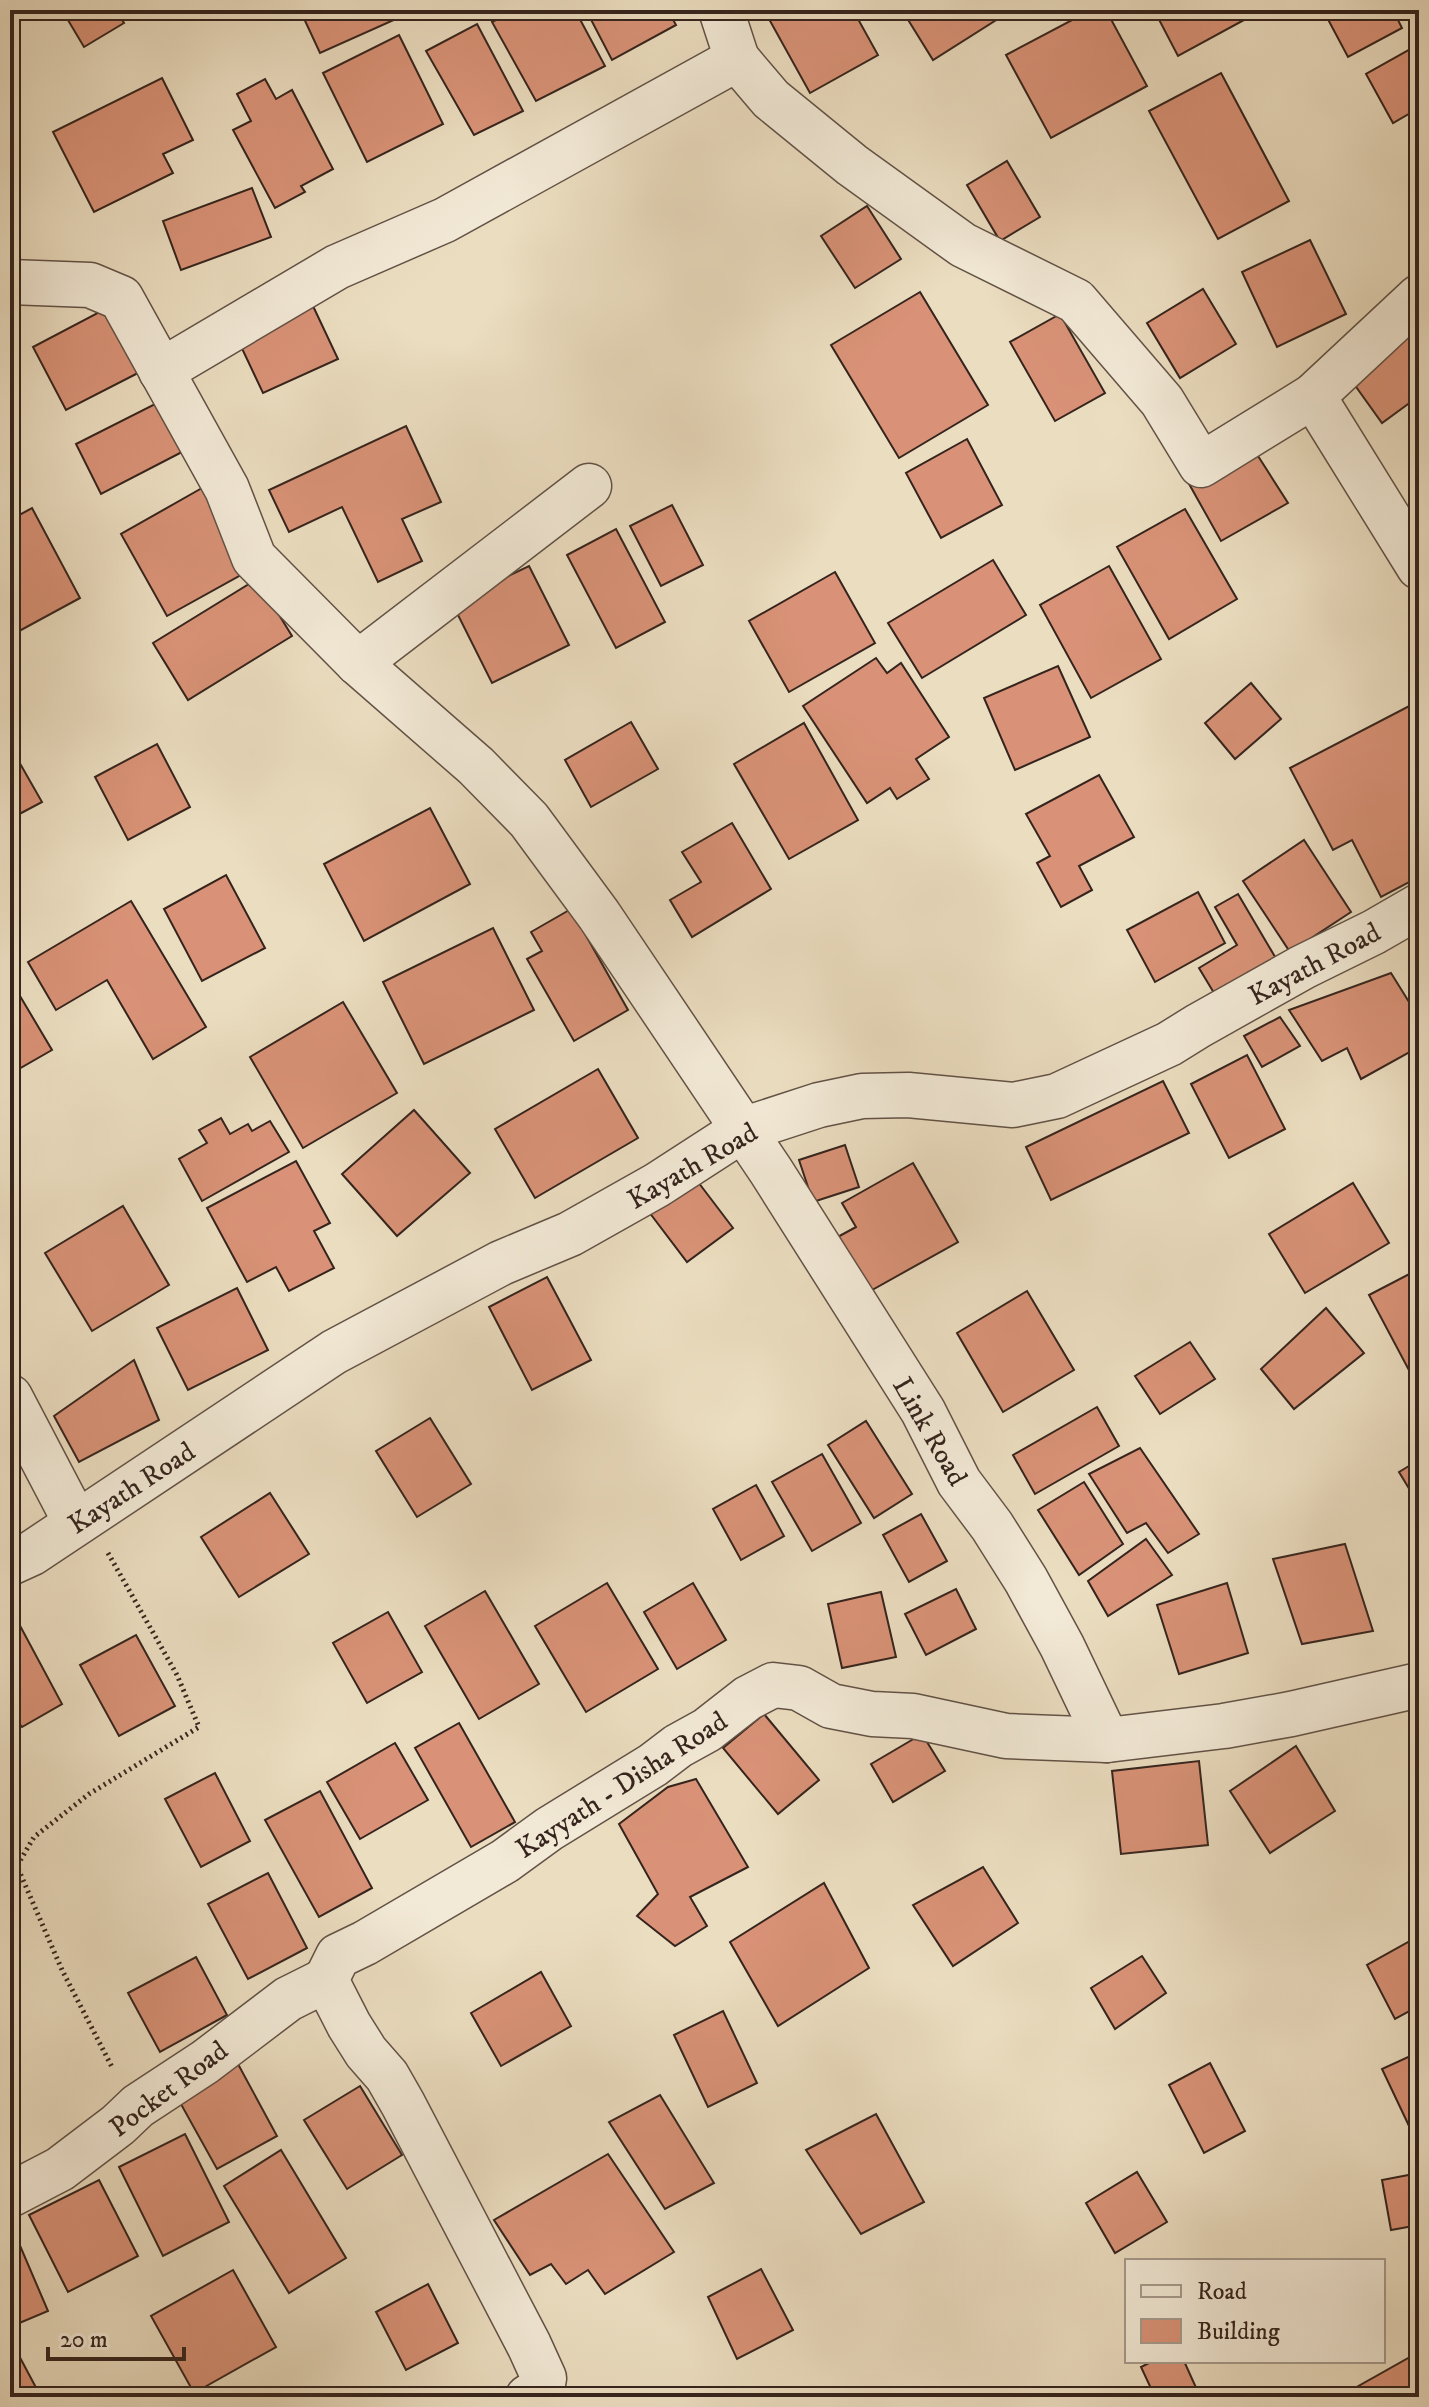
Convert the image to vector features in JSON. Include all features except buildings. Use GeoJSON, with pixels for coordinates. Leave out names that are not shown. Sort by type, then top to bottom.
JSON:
{"type":"FeatureCollection","features":[{"type":"Feature","properties":{"kind":"street"},"geometry":{"type":"LineString","coordinates":[[721,10],[737,59],[771,99],[852,165],[963,245],[1076,301],[1162,401],[1201,465],[1313,396],[1419,297]]}},
{"type":"Feature","properties":{"kind":"street"},"geometry":{"type":"LineString","coordinates":[[161,371],[337,267],[445,220],[737,59]]}},
{"type":"Feature","properties":{"kind":"street","name":"Link Road"},"geometry":{"type":"LineString","coordinates":[[10,282],[90,285],[121,298],[227,489],[254,558],[358,663],[476,766],[529,820],[599,915],[771,1171],[923,1411],[959,1482],[992,1526],[1026,1580],[1107,1740]]}},
{"type":"Feature","properties":{"kind":"street"},"geometry":{"type":"LineString","coordinates":[[1313,396],[1419,567]]}},
{"type":"Feature","properties":{"kind":"street"},"geometry":{"type":"LineString","coordinates":[[358,663],[589,486]]}},
{"type":"Feature","properties":{"kind":"street","name":"Kayath Road"},"geometry":{"type":"LineString","coordinates":[[10,1563],[32,1553],[334,1352],[501,1263],[570,1234],[657,1185],[742,1130],[819,1105],[862,1096],[908,1095],[1013,1105],[1057,1096],[1169,1044],[1419,906]]}},
{"type":"Feature","properties":{"kind":"street"},"geometry":{"type":"LineString","coordinates":[[10,1397],[83,1518]]}},
{"type":"Feature","properties":{"kind":"street","name":"Kayyath - Disha Road"},"geometry":{"type":"LineString","coordinates":[[326,1980],[338,1956],[505,1861],[549,1829],[707,1730],[748,1698],[773,1685],[799,1688],[831,1706],[872,1714],[913,1716],[1006,1736],[1107,1740],[1224,1726],[1419,1685]]}},
{"type":"Feature","properties":{"kind":"street"},"geometry":{"type":"LineString","coordinates":[[326,1980],[366,2052],[387,2076],[529,2345],[544,2378],[542,2389],[528,2397]]}},
{"type":"Feature","properties":{"kind":"street","name":"Pocket Road"},"geometry":{"type":"LineString","coordinates":[[10,2195],[60,2169],[138,2106],[205,2062],[288,1999],[326,1980]]}},
{"type":"Feature","properties":{"kind":"path"},"geometry":{"type":"LineString","coordinates":[[83,1518],[105,1548],[177,1675],[199,1727],[78,1803],[34,1837],[17,1866],[35,1912],[107,2061],[138,2106]]}}]}
